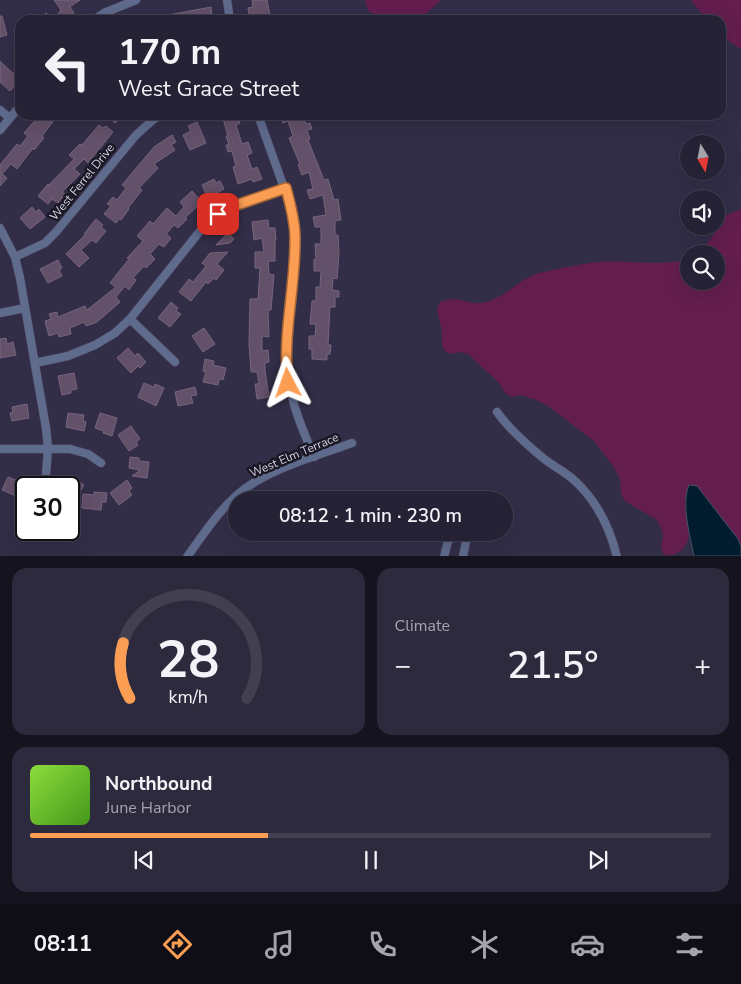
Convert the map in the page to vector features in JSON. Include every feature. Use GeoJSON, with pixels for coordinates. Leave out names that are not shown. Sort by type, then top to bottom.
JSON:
{"type":"FeatureCollection","features":[{"type":"Feature","properties":{"kind":"street"},"geometry":{"type":"LineString","coordinates":[[100,15],[136,0]]}},
{"type":"Feature","properties":{"kind":"street"},"geometry":{"type":"LineString","coordinates":[[227,0],[229,15]]}},
{"type":"Feature","properties":{"kind":"street"},"geometry":{"type":"LineString","coordinates":[[0,110],[10,118]]}},
{"type":"Feature","properties":{"kind":"street"},"geometry":{"type":"LineString","coordinates":[[0,130],[15,112]]}},
{"type":"Feature","properties":{"kind":"street","name":"West Ferrel Drive"},"geometry":{"type":"LineString","coordinates":[[15,257],[45,243],[136,135],[153,120]]}},
{"type":"Feature","properties":{"kind":"street"},"geometry":{"type":"LineString","coordinates":[[260,120],[286,188],[293,213],[296,236],[286,358],[287,374],[295,410],[314,457]]}},
{"type":"Feature","properties":{"kind":"street"},"geometry":{"type":"LineString","coordinates":[[34,362],[68,356],[95,345],[115,333],[130,319],[204,226],[218,214],[231,207],[286,188]]}},
{"type":"Feature","properties":{"kind":"street"},"geometry":{"type":"LineString","coordinates":[[0,228],[15,257],[25,308],[46,428],[48,448],[45,476]]}},
{"type":"Feature","properties":{"kind":"street"},"geometry":{"type":"LineString","coordinates":[[0,312],[25,308]]}},
{"type":"Feature","properties":{"kind":"street"},"geometry":{"type":"LineString","coordinates":[[130,319],[175,362]]}},
{"type":"Feature","properties":{"kind":"street"},"geometry":{"type":"LineString","coordinates":[[497,412],[508,427],[576,482],[589,497],[605,521],[617,556]]}},
{"type":"Feature","properties":{"kind":"street","name":"West Elm Terrace"},"geometry":{"type":"LineString","coordinates":[[192,555],[229,502],[246,487],[268,475],[352,443]]}},
{"type":"Feature","properties":{"kind":"street"},"geometry":{"type":"LineString","coordinates":[[1,449],[70,449],[88,454],[101,463]]}},
{"type":"Feature","properties":{"kind":"street"},"geometry":{"type":"LineString","coordinates":[[444,556],[448,541],[455,536],[459,536],[466,540],[463,556]]}},
{"type":"Feature","properties":{"kind":"shaded area"},"geometry":{"type":"Polygon","coordinates":[[[365,0],[441,0],[424,15],[376,15],[368,11],[365,0]]]}},
{"type":"Feature","properties":{"kind":"shaded area"},"geometry":{"type":"Polygon","coordinates":[[[691,0],[741,0],[741,49],[726,39],[726,15],[703,15],[691,0]]]}},
{"type":"Feature","properties":{"kind":"shaded area"},"geometry":{"type":"Polygon","coordinates":[[[741,209],[741,546],[738,539],[689,485],[686,494],[687,521],[690,533],[688,541],[677,553],[664,555],[661,548],[663,534],[657,520],[625,501],[621,493],[620,479],[613,466],[594,441],[548,406],[534,399],[520,395],[512,397],[505,393],[499,383],[468,354],[460,352],[450,354],[446,352],[442,346],[442,332],[437,309],[440,302],[453,299],[470,303],[481,303],[495,299],[531,276],[551,270],[602,262],[664,263],[680,261],[680,290],[725,290],[725,245],[706,245],[713,235],[725,235],[725,216],[741,209]]]}},
{"type":"Feature","properties":{"kind":"water"},"geometry":{"type":"Polygon","coordinates":[[[689,485],[697,486],[738,539],[741,546],[741,556],[694,556],[686,511],[689,485]]]}},
{"type":"Feature","properties":{"kind":"building"},"geometry":{"type":"Polygon","coordinates":[[[54,0],[80,0],[70,7],[74,13],[71,15],[57,15],[61,10],[54,0]]]}},
{"type":"Feature","properties":{"kind":"building"},"geometry":{"type":"Polygon","coordinates":[[[252,0],[267,0],[270,15],[249,15],[248,8],[253,7],[252,0]]]}},
{"type":"Feature","properties":{"kind":"building"},"geometry":{"type":"Polygon","coordinates":[[[211,7],[212,15],[169,15],[211,7]]]}},
{"type":"Feature","properties":{"kind":"building"},"geometry":{"type":"Polygon","coordinates":[[[0,16],[2,16],[7,35],[0,37],[0,16]]]}},
{"type":"Feature","properties":{"kind":"building"},"geometry":{"type":"Polygon","coordinates":[[[0,61],[15,75],[15,86],[10,91],[0,82],[0,61]]]}},
{"type":"Feature","properties":{"kind":"building"},"geometry":{"type":"Polygon","coordinates":[[[36,120],[54,120],[42,136],[44,138],[34,150],[33,148],[17,169],[11,164],[2,174],[7,178],[0,186],[0,165],[17,144],[20,146],[28,136],[24,133],[36,120]]]}},
{"type":"Feature","properties":{"kind":"building"},"geometry":{"type":"Polygon","coordinates":[[[223,120],[239,120],[240,123],[236,125],[242,144],[248,142],[252,153],[247,155],[252,169],[257,167],[262,179],[253,182],[252,179],[238,184],[233,167],[236,166],[232,151],[228,152],[226,145],[229,145],[226,136],[228,136],[223,120]]]}},
{"type":"Feature","properties":{"kind":"building"},"geometry":{"type":"Polygon","coordinates":[[[282,120],[305,120],[306,124],[310,123],[312,129],[307,130],[310,139],[308,140],[324,180],[328,179],[334,200],[338,199],[341,220],[335,221],[335,235],[338,235],[339,253],[337,279],[333,278],[332,290],[339,291],[339,297],[335,297],[335,307],[330,307],[328,345],[331,345],[330,354],[327,354],[327,360],[312,359],[312,349],[309,349],[309,336],[315,336],[316,324],[310,324],[312,301],[316,301],[316,287],[320,287],[321,271],[314,271],[314,259],[316,260],[315,244],[321,244],[321,227],[315,227],[313,217],[326,215],[323,195],[310,199],[307,190],[313,189],[309,172],[302,175],[298,165],[300,164],[289,138],[293,136],[288,121],[283,123],[282,120]]]}},
{"type":"Feature","properties":{"kind":"building"},"geometry":{"type":"Polygon","coordinates":[[[197,122],[206,143],[190,150],[183,135],[191,131],[188,126],[197,122]]]}},
{"type":"Feature","properties":{"kind":"building"},"geometry":{"type":"Polygon","coordinates":[[[99,125],[103,128],[106,126],[113,132],[88,163],[84,159],[74,169],[80,174],[62,192],[65,194],[58,203],[52,199],[48,204],[38,196],[74,159],[69,155],[80,144],[82,145],[99,125]]]}},
{"type":"Feature","properties":{"kind":"building"},"geometry":{"type":"Polygon","coordinates":[[[172,135],[176,142],[171,145],[175,150],[154,164],[158,168],[139,188],[142,190],[121,220],[120,218],[116,223],[104,214],[111,206],[107,204],[113,197],[117,200],[126,188],[122,185],[154,147],[172,135]]]}},
{"type":"Feature","properties":{"kind":"building"},"geometry":{"type":"Polygon","coordinates":[[[214,179],[216,183],[220,181],[224,189],[208,198],[202,185],[214,179]]]}},
{"type":"Feature","properties":{"kind":"building"},"geometry":{"type":"Polygon","coordinates":[[[192,191],[202,202],[185,218],[187,219],[178,228],[174,225],[166,234],[171,238],[164,247],[159,244],[150,254],[155,259],[146,268],[144,266],[133,278],[136,280],[129,290],[125,286],[116,297],[120,302],[97,322],[86,326],[84,322],[70,328],[71,334],[59,337],[58,333],[49,336],[45,321],[51,319],[49,314],[57,312],[58,317],[85,306],[87,310],[116,287],[110,283],[129,259],[127,258],[143,241],[137,236],[150,221],[153,224],[167,208],[176,216],[184,207],[180,202],[192,191]]]}},
{"type":"Feature","properties":{"kind":"building"},"geometry":{"type":"Polygon","coordinates":[[[32,207],[36,212],[39,209],[45,217],[30,229],[20,218],[32,207]]]}},
{"type":"Feature","properties":{"kind":"building"},"geometry":{"type":"Polygon","coordinates":[[[96,219],[103,225],[101,227],[106,231],[96,243],[92,240],[81,250],[89,258],[79,267],[66,254],[85,235],[96,219]]]}},
{"type":"Feature","properties":{"kind":"building"},"geometry":{"type":"Polygon","coordinates":[[[268,220],[269,228],[275,228],[276,240],[275,261],[268,261],[269,274],[274,275],[271,310],[268,310],[269,337],[262,336],[262,351],[268,350],[269,362],[265,363],[265,371],[269,397],[257,399],[255,384],[259,384],[257,372],[251,372],[249,344],[250,299],[258,299],[260,268],[255,268],[255,252],[264,252],[262,238],[254,240],[252,222],[268,220]]]}},
{"type":"Feature","properties":{"kind":"building"},"geometry":{"type":"Polygon","coordinates":[[[228,233],[234,239],[230,243],[216,245],[228,233]]]}},
{"type":"Feature","properties":{"kind":"building"},"geometry":{"type":"Polygon","coordinates":[[[228,252],[217,264],[224,270],[216,280],[214,278],[208,284],[206,282],[191,301],[179,292],[189,279],[193,282],[206,266],[202,263],[210,253],[228,252]]]}},
{"type":"Feature","properties":{"kind":"building"},"geometry":{"type":"Polygon","coordinates":[[[58,260],[62,268],[59,270],[62,276],[48,283],[40,269],[58,260]]]}},
{"type":"Feature","properties":{"kind":"building"},"geometry":{"type":"Polygon","coordinates":[[[171,302],[178,308],[176,311],[181,314],[170,327],[158,318],[171,302]]]}},
{"type":"Feature","properties":{"kind":"building"},"geometry":{"type":"Polygon","coordinates":[[[204,328],[215,344],[203,352],[192,336],[204,328]]]}},
{"type":"Feature","properties":{"kind":"building"},"geometry":{"type":"Polygon","coordinates":[[[6,338],[7,344],[13,342],[16,355],[0,358],[0,339],[6,338]]]}},
{"type":"Feature","properties":{"kind":"building"},"geometry":{"type":"Polygon","coordinates":[[[128,348],[135,356],[138,353],[146,362],[140,368],[138,366],[131,373],[117,358],[128,348]]]}},
{"type":"Feature","properties":{"kind":"building"},"geometry":{"type":"Polygon","coordinates":[[[205,359],[214,361],[213,365],[226,368],[223,380],[219,379],[218,385],[203,382],[206,372],[203,371],[205,359]]]}},
{"type":"Feature","properties":{"kind":"building"},"geometry":{"type":"Polygon","coordinates":[[[74,373],[77,389],[62,395],[58,376],[74,373]]]}},
{"type":"Feature","properties":{"kind":"building"},"geometry":{"type":"Polygon","coordinates":[[[144,383],[154,387],[155,384],[164,388],[156,406],[138,397],[144,383]]]}},
{"type":"Feature","properties":{"kind":"building"},"geometry":{"type":"Polygon","coordinates":[[[195,387],[197,395],[191,396],[193,403],[178,406],[175,392],[195,387]]]}},
{"type":"Feature","properties":{"kind":"building"},"geometry":{"type":"Polygon","coordinates":[[[27,404],[29,418],[12,421],[10,413],[13,413],[12,407],[27,404]]]}},
{"type":"Feature","properties":{"kind":"building"},"geometry":{"type":"Polygon","coordinates":[[[68,413],[84,415],[83,421],[86,422],[84,431],[66,427],[68,413]]]}},
{"type":"Feature","properties":{"kind":"building"},"geometry":{"type":"Polygon","coordinates":[[[100,413],[117,418],[112,436],[95,428],[100,413]]]}},
{"type":"Feature","properties":{"kind":"building"},"geometry":{"type":"Polygon","coordinates":[[[131,426],[140,439],[136,442],[138,445],[129,451],[118,435],[131,426]]]}},
{"type":"Feature","properties":{"kind":"building"},"geometry":{"type":"Polygon","coordinates":[[[130,457],[139,458],[139,461],[149,462],[147,478],[132,476],[140,470],[129,468],[130,457]]]}},
{"type":"Feature","properties":{"kind":"building"},"geometry":{"type":"Polygon","coordinates":[[[8,477],[15,480],[15,495],[2,490],[8,477]]]}},
{"type":"Feature","properties":{"kind":"building"},"geometry":{"type":"Polygon","coordinates":[[[127,480],[132,488],[129,491],[132,495],[119,505],[110,493],[127,480]]]}},
{"type":"Feature","properties":{"kind":"building"},"geometry":{"type":"Polygon","coordinates":[[[80,482],[84,485],[80,491],[80,482]]]}},
{"type":"Feature","properties":{"kind":"building"},"geometry":{"type":"Polygon","coordinates":[[[94,492],[107,493],[106,502],[102,502],[101,510],[82,508],[83,494],[94,495],[94,492]]]}},
{"type":"Feature","properties":{"kind":"route"},"geometry":{"type":"LineString","coordinates":[[218,214],[231,207],[286,188],[293,213],[296,236],[286,358],[288,383]]}}]}
